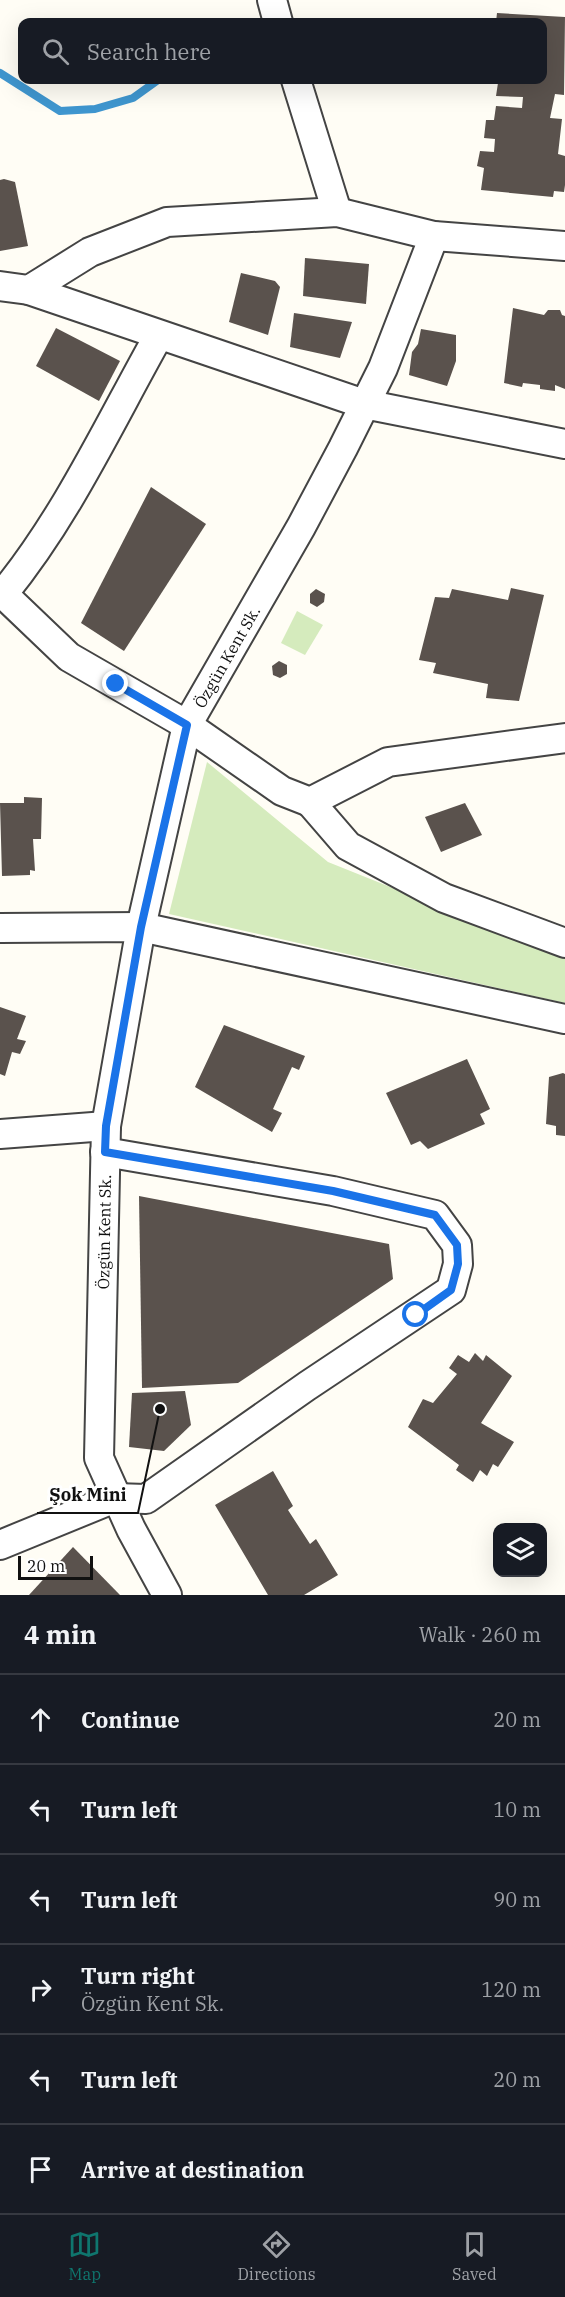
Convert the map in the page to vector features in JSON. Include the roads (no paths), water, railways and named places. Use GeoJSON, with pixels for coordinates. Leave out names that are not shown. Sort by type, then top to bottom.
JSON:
{"type":"FeatureCollection","features":[{"type":"Feature","properties":{"kind":"street"},"geometry":{"type":"LineString","coordinates":[[272,0],[277,18]]}},
{"type":"Feature","properties":{"kind":"street"},"geometry":{"type":"LineString","coordinates":[[297,84],[337,212]]}},
{"type":"Feature","properties":{"kind":"street"},"geometry":{"type":"LineString","coordinates":[[29,290],[90,252],[167,222],[337,212],[434,236],[565,246]]}},
{"type":"Feature","properties":{"kind":"street","name":"Özgün Kent Sk."},"geometry":{"type":"LineString","coordinates":[[167,1595],[115,1498],[99,1458],[106,1139],[141,927],[187,725],[301,527],[383,368],[434,236]]}},
{"type":"Feature","properties":{"kind":"street"},"geometry":{"type":"LineString","coordinates":[[0,286],[29,290],[364,404],[565,444]]}},
{"type":"Feature","properties":{"kind":"street"},"geometry":{"type":"LineString","coordinates":[[159,335],[55,522],[27,565],[2,592],[69,657],[187,725],[282,791],[310,802],[348,846],[444,898],[565,943]]}},
{"type":"Feature","properties":{"kind":"street"},"geometry":{"type":"LineString","coordinates":[[310,802],[388,762],[565,738]]}},
{"type":"Feature","properties":{"kind":"street"},"geometry":{"type":"LineString","coordinates":[[0,928],[141,927],[565,1018]]}},
{"type":"Feature","properties":{"kind":"street"},"geometry":{"type":"LineString","coordinates":[[0,1134],[106,1139],[435,1215],[457,1245],[458,1264],[451,1290],[307,1386],[147,1499],[115,1498],[0,1545]]}},
{"type":"Feature","properties":{"kind":"waterway"},"geometry":{"type":"LineString","coordinates":[[0,73],[60,111],[95,109],[133,98],[152,84]]}},
{"type":"Feature","properties":{"kind":"place","name":"Şok Mini"},"geometry":{"type":"Point","coordinates":[160,1409]}}]}
